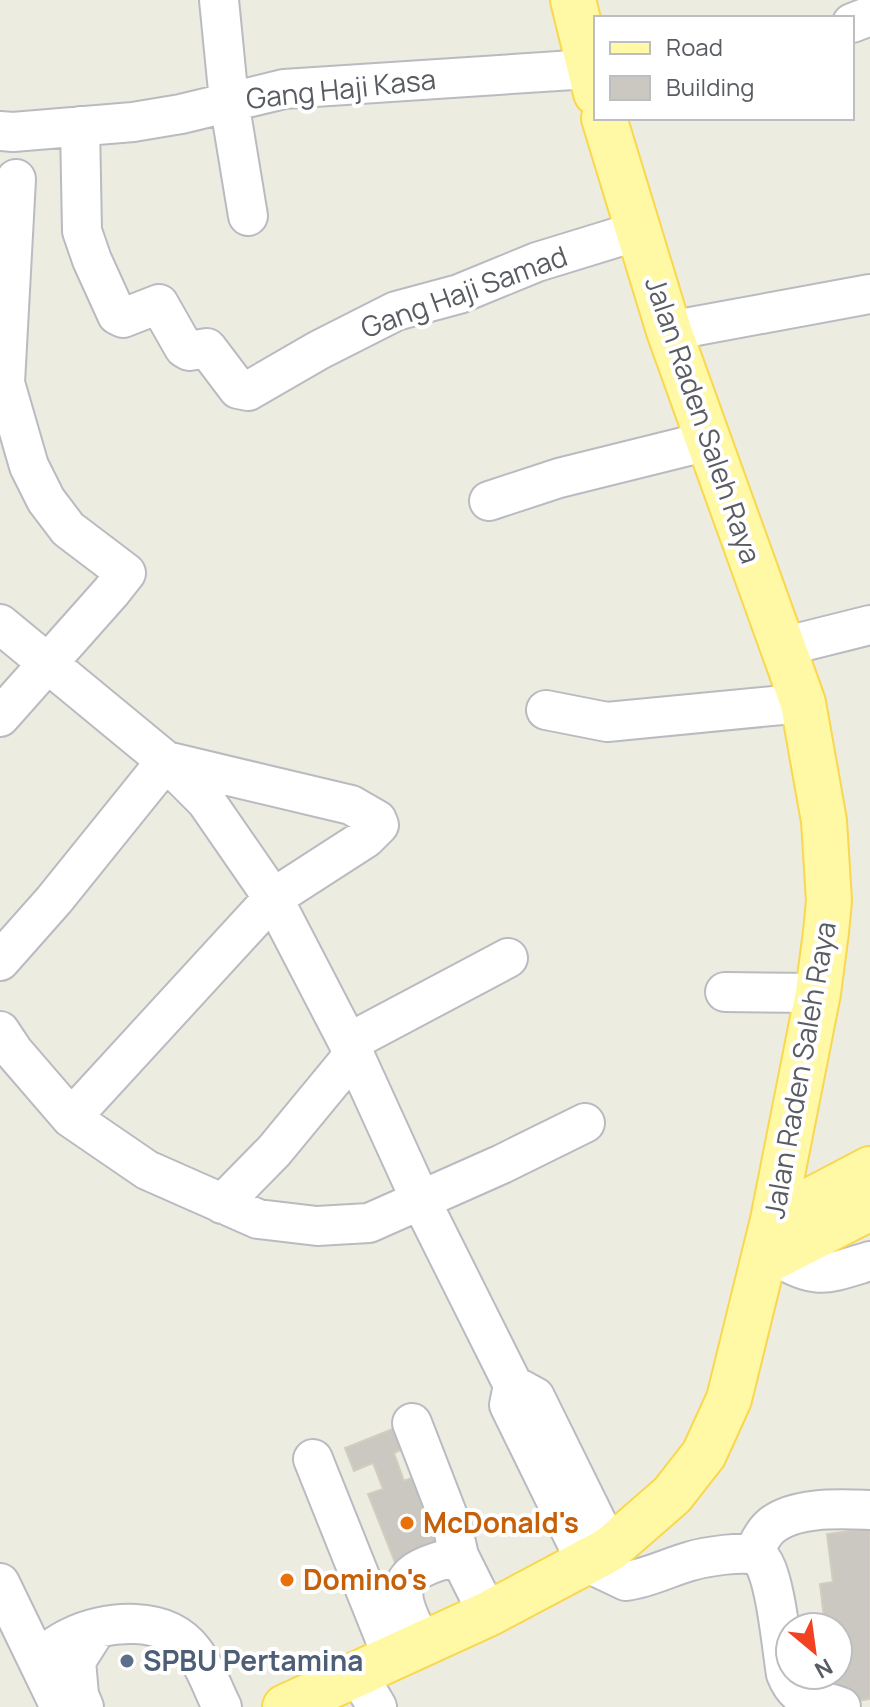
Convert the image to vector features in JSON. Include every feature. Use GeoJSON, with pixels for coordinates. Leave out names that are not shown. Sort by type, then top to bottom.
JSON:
{"type":"FeatureCollection","features":[{"type":"Feature","properties":{"kind":"main road","name":"Jalan Raden Saleh Raya"},"geometry":{"type":"LineString","coordinates":[[573,0],[594,73]]}},
{"type":"Feature","properties":{"kind":"main road","name":"Jalan Raden Saleh Raya"},"geometry":{"type":"LineString","coordinates":[[285,1707],[369,1680],[598,1556],[672,1495],[704,1454],[729,1399],[771,1246],[818,993],[829,901],[824,821],[803,703],[669,331],[607,120]]}},
{"type":"Feature","properties":{"kind":"main road"},"geometry":{"type":"LineString","coordinates":[[771,1246],[870,1169]]}},
{"type":"Feature","properties":{"kind":"main road"},"geometry":{"type":"LineString","coordinates":[[771,1246],[870,1208]]}},
{"type":"Feature","properties":{"kind":"street"},"geometry":{"type":"LineString","coordinates":[[219,0],[229,101],[248,216]]}},
{"type":"Feature","properties":{"kind":"street","name":"Gang Haji Kasa"},"geometry":{"type":"LineString","coordinates":[[0,131],[80,126],[181,114],[284,89],[594,104]]}},
{"type":"Feature","properties":{"kind":"street","name":"Gang Haji Samad"},"geometry":{"type":"LineString","coordinates":[[80,126],[82,231],[117,315],[123,318],[159,304],[184,348],[189,351],[207,348],[238,389],[248,391],[396,311],[459,294],[537,262],[638,231]]}},
{"type":"Feature","properties":{"kind":"street"},"geometry":{"type":"LineString","coordinates":[[0,717],[126,573],[68,529],[46,500],[29,466],[5,383],[16,179]]}},
{"type":"Feature","properties":{"kind":"street"},"geometry":{"type":"LineString","coordinates":[[669,331],[870,294]]}},
{"type":"Feature","properties":{"kind":"street"},"geometry":{"type":"LineString","coordinates":[[489,501],[559,478],[708,441]]}},
{"type":"Feature","properties":{"kind":"street"},"geometry":{"type":"LineString","coordinates":[[0,624],[166,761],[206,801],[273,898],[351,1048],[421,1201],[513,1385],[509,1405],[598,1556],[626,1581],[692,1561],[753,1554],[761,1558],[766,1565],[786,1674],[791,1686],[809,1700],[841,1707]]}},
{"type":"Feature","properties":{"kind":"street"},"geometry":{"type":"LineString","coordinates":[[782,647],[870,625]]}},
{"type":"Feature","properties":{"kind":"street"},"geometry":{"type":"LineString","coordinates":[[546,710],[607,722],[803,703]]}},
{"type":"Feature","properties":{"kind":"street"},"geometry":{"type":"LineString","coordinates":[[71,1118],[273,898],[366,838],[379,825],[377,820],[351,805],[166,761]]}},
{"type":"Feature","properties":{"kind":"street"},"geometry":{"type":"LineString","coordinates":[[0,961],[54,900],[166,761]]}},
{"type":"Feature","properties":{"kind":"street"},"geometry":{"type":"LineString","coordinates":[[222,1204],[274,1151],[351,1048],[508,958]]}},
{"type":"Feature","properties":{"kind":"street"},"geometry":{"type":"LineString","coordinates":[[725,992],[818,993]]}},
{"type":"Feature","properties":{"kind":"street"},"geometry":{"type":"LineString","coordinates":[[0,1031],[14,1052],[71,1118],[147,1170],[258,1219],[317,1226],[369,1223],[585,1123]]}},
{"type":"Feature","properties":{"kind":"street"},"geometry":{"type":"LineString","coordinates":[[771,1246],[800,1270],[818,1274],[870,1261]]}},
{"type":"Feature","properties":{"kind":"street"},"geometry":{"type":"LineString","coordinates":[[412,1423],[453,1529],[459,1556],[488,1614]]}},
{"type":"Feature","properties":{"kind":"street"},"geometry":{"type":"LineString","coordinates":[[313,1459],[369,1680]]}},
{"type":"Feature","properties":{"kind":"street"},"geometry":{"type":"LineString","coordinates":[[753,1554],[763,1536],[781,1520],[813,1512],[870,1510]]}},
{"type":"Feature","properties":{"kind":"street"},"geometry":{"type":"LineString","coordinates":[[369,1680],[407,1615],[402,1587],[408,1576],[459,1556]]}},
{"type":"Feature","properties":{"kind":"street"},"geometry":{"type":"LineString","coordinates":[[0,1583],[60,1707]]}},
{"type":"Feature","properties":{"kind":"street"},"geometry":{"type":"LineString","coordinates":[[38,1658],[68,1638],[97,1628],[132,1623],[171,1631],[194,1652],[222,1707]]}},
{"type":"Feature","properties":{"kind":"street"},"geometry":{"type":"LineString","coordinates":[[84,1707],[79,1695],[76,1661],[97,1628]]}},
{"type":"Feature","properties":{"kind":"building","name":"McDonald's"},"geometry":{"type":"Polygon","coordinates":[[[395,1428],[403,1449],[394,1453],[404,1481],[416,1476],[445,1552],[398,1570],[368,1494],[383,1489],[373,1463],[354,1471],[345,1448],[395,1428]]]}},
{"type":"Feature","properties":{"kind":"building"},"geometry":{"type":"Polygon","coordinates":[[[870,1528],[870,1699],[836,1704],[834,1691],[854,1691],[854,1611],[823,1611],[820,1584],[833,1582],[827,1534],[870,1528]]]}},
{"type":"Feature","properties":{"kind":"place","name":"McDonald's"},"geometry":{"type":"Point","coordinates":[407,1523]}},
{"type":"Feature","properties":{"kind":"place","name":"Domino's"},"geometry":{"type":"Point","coordinates":[287,1580]}},
{"type":"Feature","properties":{"kind":"place","name":"SPBU Pertamina"},"geometry":{"type":"Point","coordinates":[127,1661]}}]}
